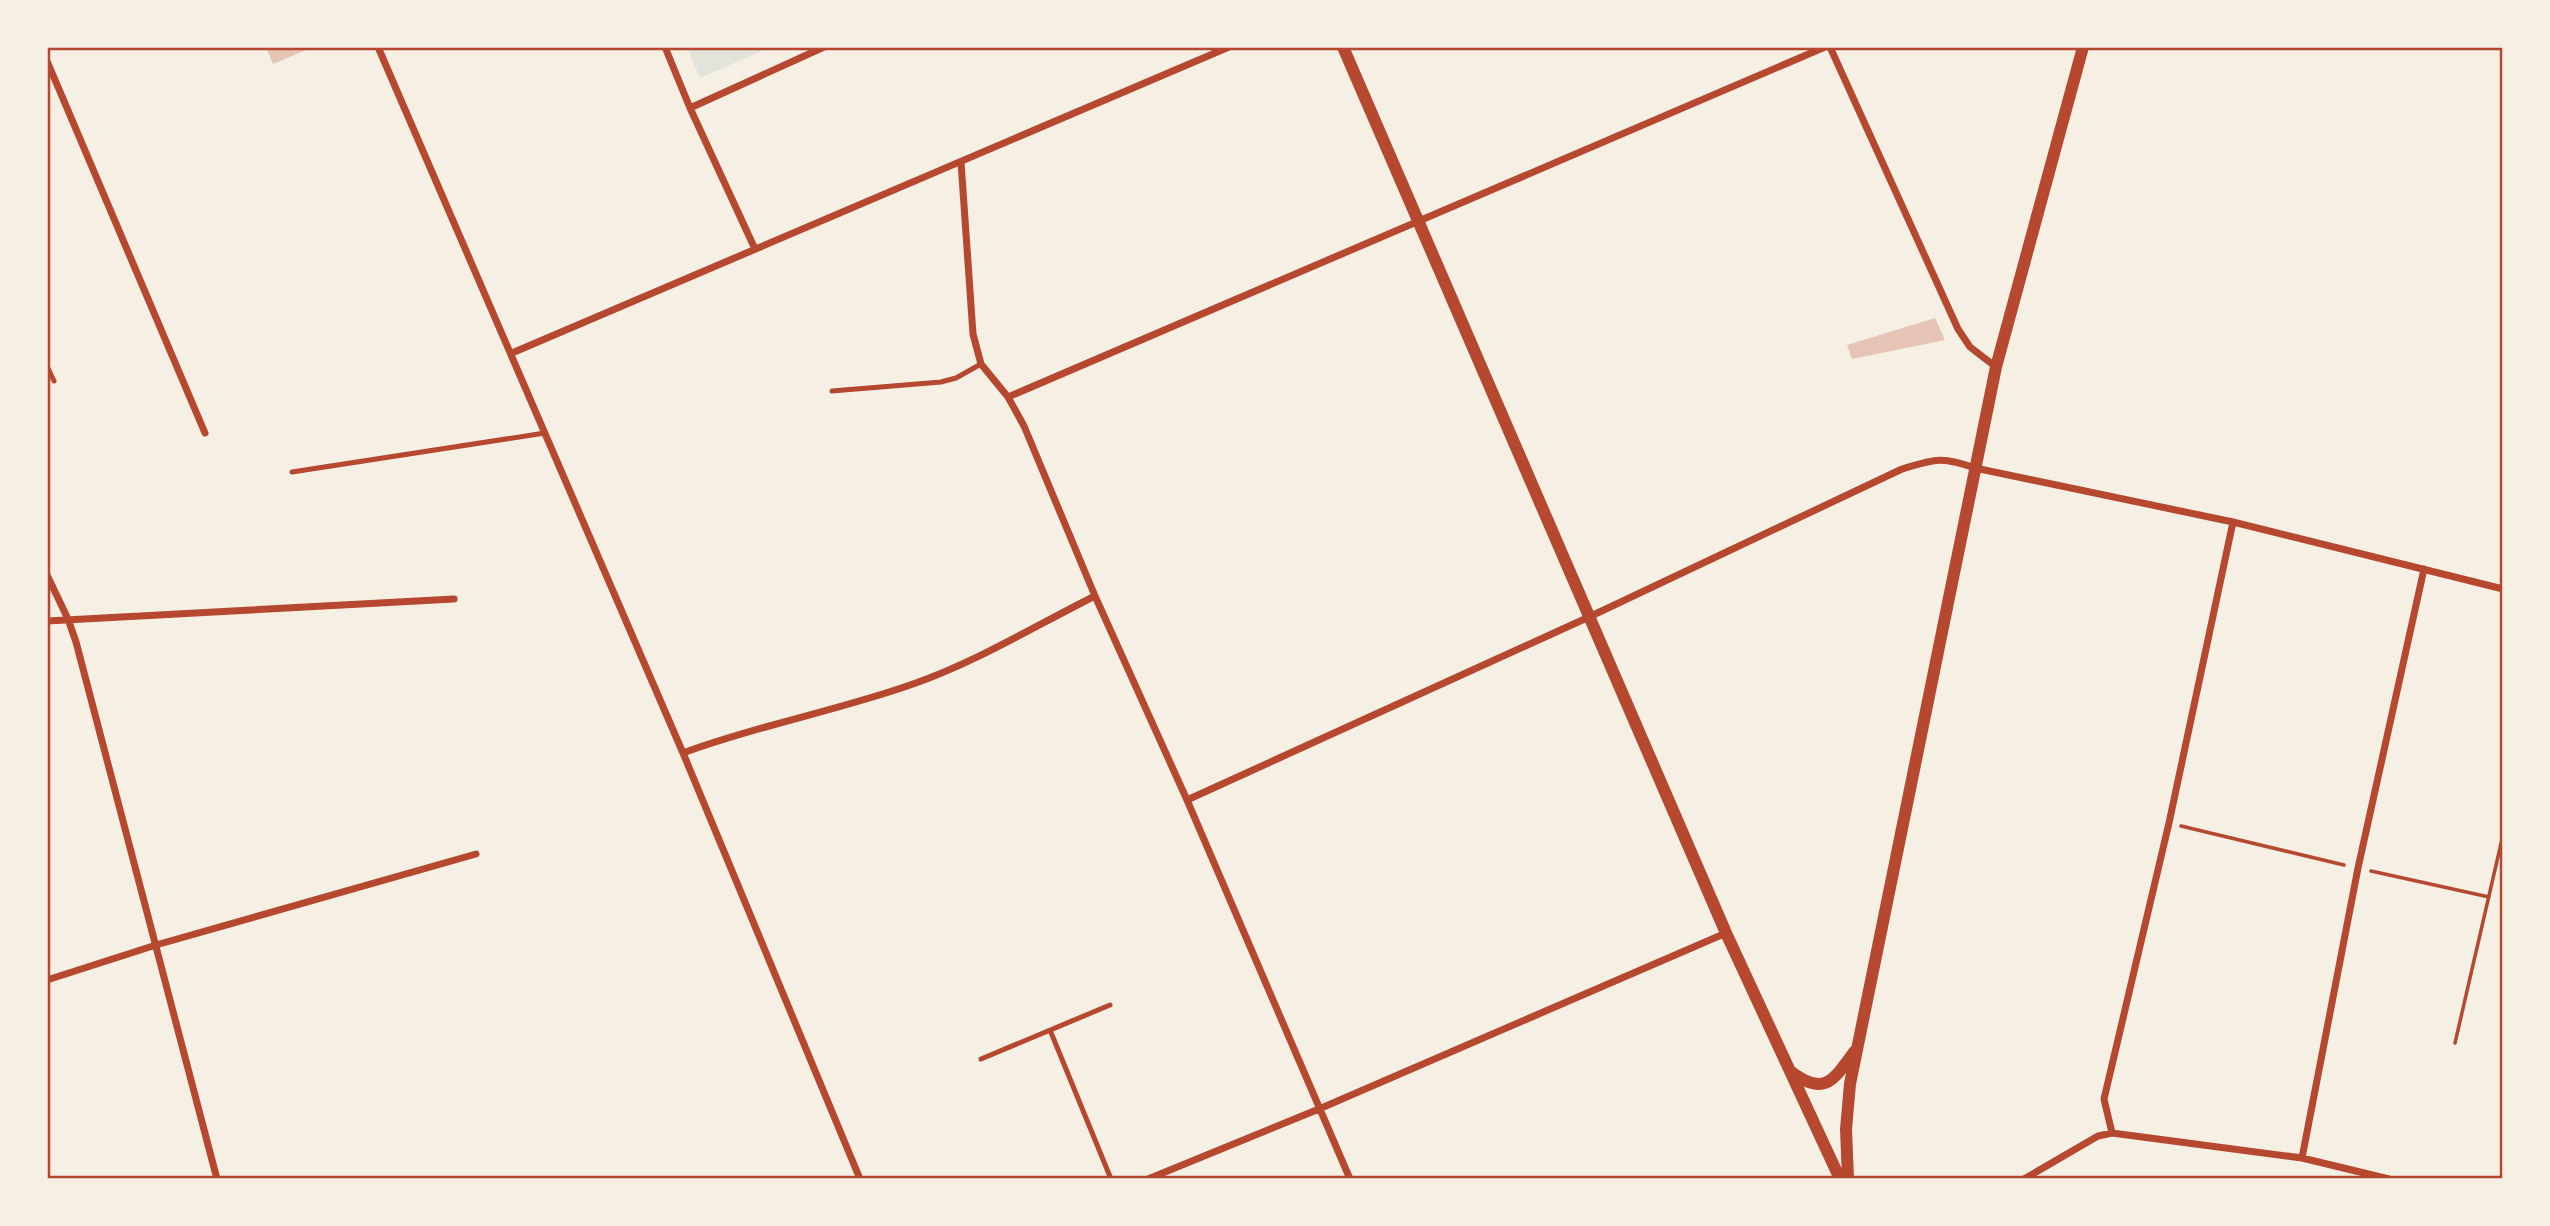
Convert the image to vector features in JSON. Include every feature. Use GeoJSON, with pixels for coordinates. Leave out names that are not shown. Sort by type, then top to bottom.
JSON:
{"type":"FeatureCollection","features":[{"type":"Feature","properties":{"kind":"street"},"geometry":{"type":"LineString","coordinates":[[378,47],[683,752],[860,1179]]}},
{"type":"Feature","properties":{"kind":"street"},"geometry":{"type":"LineString","coordinates":[[665,47],[755,249]]}},
{"type":"Feature","properties":{"kind":"street"},"geometry":{"type":"LineString","coordinates":[[690,108],[824,47]]}},
{"type":"Feature","properties":{"kind":"street"},"geometry":{"type":"LineString","coordinates":[[512,353],[1228,47]]}},
{"type":"Feature","properties":{"kind":"street"},"geometry":{"type":"LineString","coordinates":[[1343,47],[1726,933],[1840,1179]]}},
{"type":"Feature","properties":{"kind":"street"},"geometry":{"type":"LineString","coordinates":[[1008,397],[1828,47],[1958,329],[1970,347],[1996,367]]}},
{"type":"Feature","properties":{"kind":"street"},"geometry":{"type":"LineString","coordinates":[[1848,1179],[1846,1129],[1856,1049],[1996,367],[2084,47]]}},
{"type":"Feature","properties":{"kind":"street"},"geometry":{"type":"LineString","coordinates":[[47,61],[205,433]]}},
{"type":"Feature","properties":{"kind":"street"},"geometry":{"type":"LineString","coordinates":[[961,162],[973,334],[981,364],[1008,397],[1024,426],[1095,596],[1187,800],[1350,1179]]}},
{"type":"Feature","properties":{"kind":"street"},"geometry":{"type":"LineString","coordinates":[[1187,800],[1589,617],[1902,469],[1935,459],[1952,460],[1975,468],[2233,522],[2503,590]]}},
{"type":"Feature","properties":{"kind":"street"},"geometry":{"type":"LineString","coordinates":[[2112,1133],[2104,1099],[2169,823],[2233,522]]}},
{"type":"Feature","properties":{"kind":"street"},"geometry":{"type":"LineString","coordinates":[[2302,1158],[2358,868],[2424,569]]}},
{"type":"Feature","properties":{"kind":"street"},"geometry":{"type":"LineString","coordinates":[[47,575],[68,619],[217,1179]]}},
{"type":"Feature","properties":{"kind":"street"},"geometry":{"type":"LineString","coordinates":[[683,752],[727,736],[940,674],[1095,596]]}},
{"type":"Feature","properties":{"kind":"street"},"geometry":{"type":"LineString","coordinates":[[47,621],[454,599]]}},
{"type":"Feature","properties":{"kind":"street"},"geometry":{"type":"LineString","coordinates":[[47,980],[156,945],[476,854]]}},
{"type":"Feature","properties":{"kind":"street"},"geometry":{"type":"LineString","coordinates":[[1148,1179],[1726,933]]}},
{"type":"Feature","properties":{"kind":"street"},"geometry":{"type":"LineString","coordinates":[[1787,1068],[1813,1085],[1824,1085],[1840,1072],[1856,1049]]}},
{"type":"Feature","properties":{"kind":"street"},"geometry":{"type":"LineString","coordinates":[[2024,1179],[2098,1136],[2112,1133],[2302,1158],[2389,1179]]}},
{"type":"Feature","properties":{"kind":"lane"},"geometry":{"type":"LineString","coordinates":[[832,391],[941,382],[956,378],[981,364]]}},
{"type":"Feature","properties":{"kind":"lane"},"geometry":{"type":"LineString","coordinates":[[47,366],[54,381]]}},
{"type":"Feature","properties":{"kind":"lane"},"geometry":{"type":"LineString","coordinates":[[292,472],[545,433]]}},
{"type":"Feature","properties":{"kind":"lane"},"geometry":{"type":"LineString","coordinates":[[981,1059],[1110,1005]]}},
{"type":"Feature","properties":{"kind":"lane"},"geometry":{"type":"LineString","coordinates":[[1050,1030],[1111,1179]]}},
{"type":"Feature","properties":{"kind":"path"},"geometry":{"type":"LineString","coordinates":[[2169,823],[2488,897]]}},
{"type":"Feature","properties":{"kind":"path"},"geometry":{"type":"LineString","coordinates":[[2455,1043],[2503,835]]}},
{"type":"Feature","properties":{"kind":"shaded area"},"geometry":{"type":"Polygon","coordinates":[[[687,47],[771,47],[700,78],[687,47]]]}},
{"type":"Feature","properties":{"kind":"building"},"geometry":{"type":"Polygon","coordinates":[[[266,47],[313,47],[273,64],[266,47]]]}},
{"type":"Feature","properties":{"kind":"building"},"geometry":{"type":"Polygon","coordinates":[[[1935,318],[1945,340],[1852,359],[1847,345],[1935,318]]]}}]}
